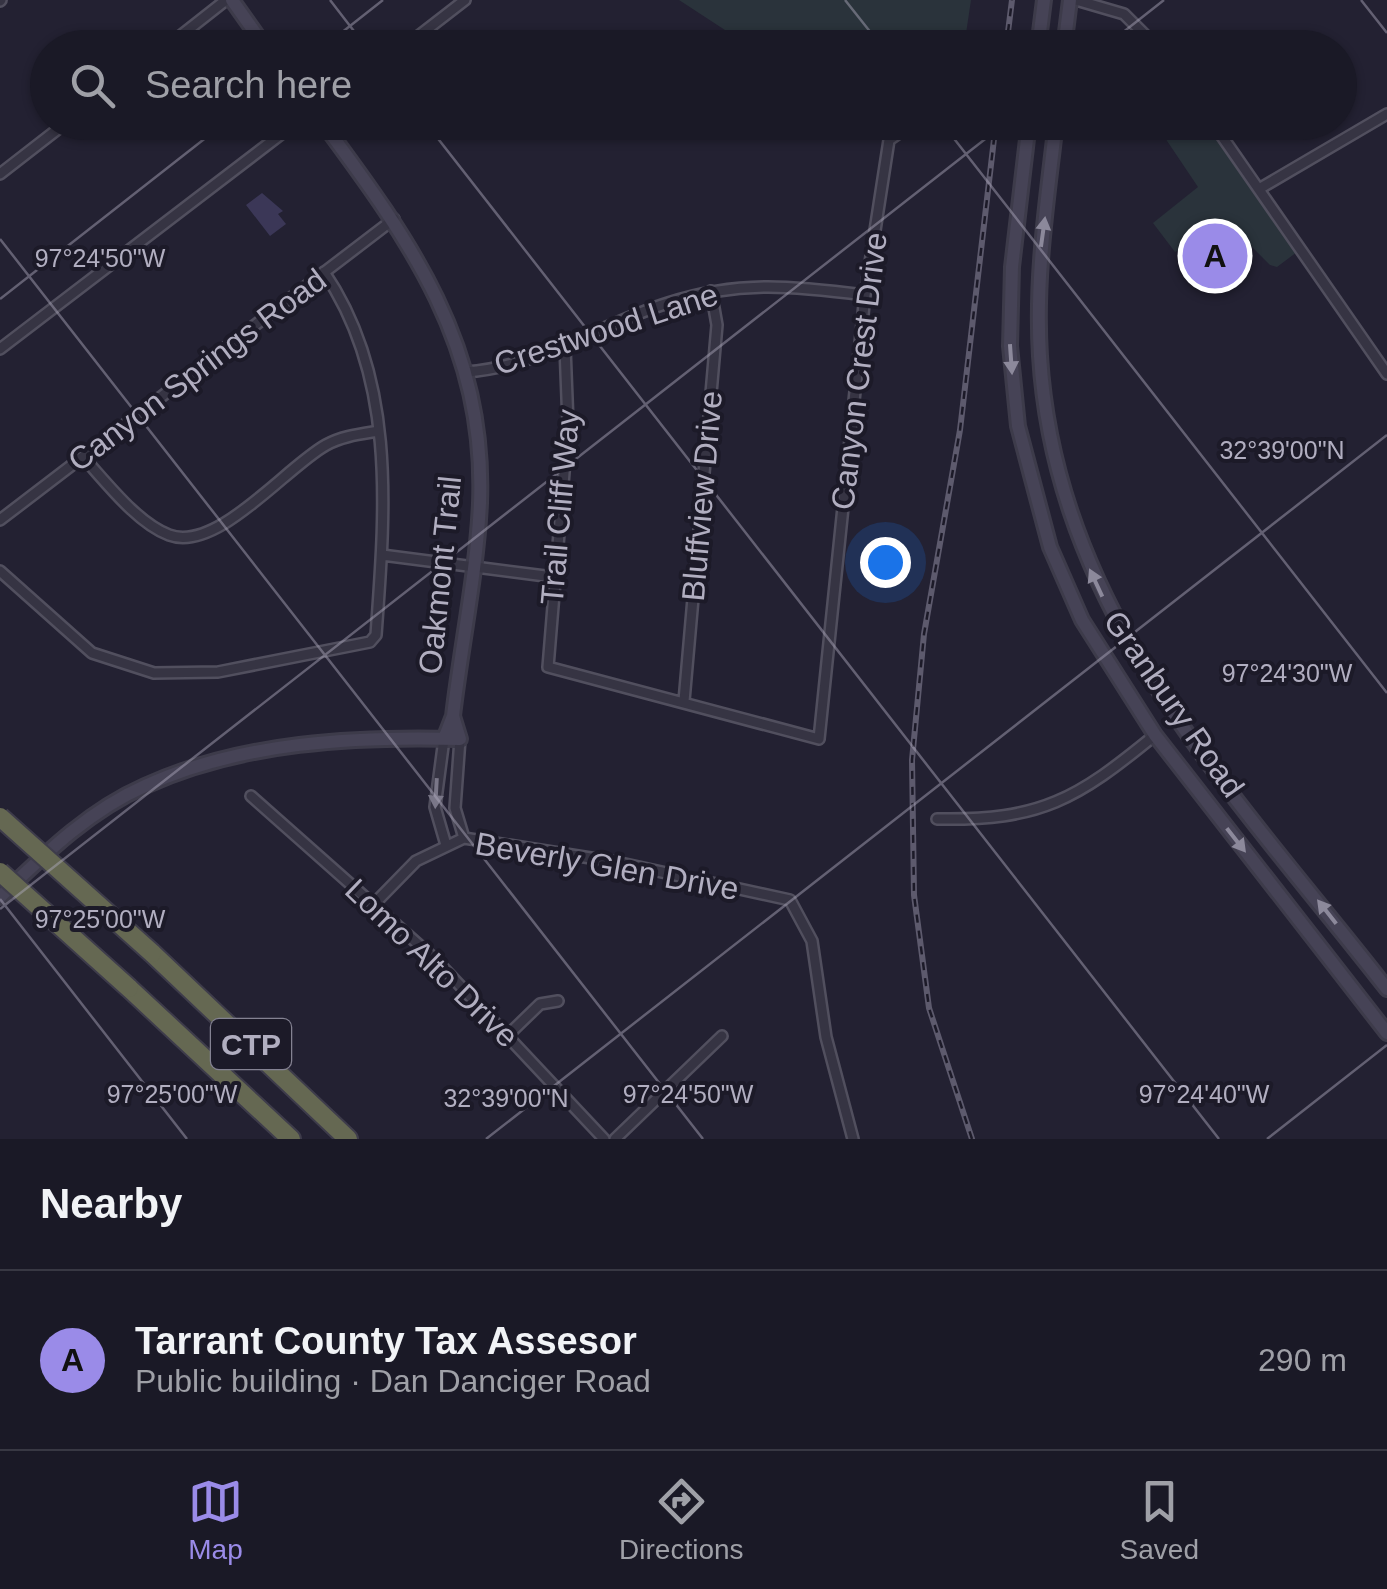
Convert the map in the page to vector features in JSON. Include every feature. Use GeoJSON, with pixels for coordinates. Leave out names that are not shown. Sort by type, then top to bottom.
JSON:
{"type":"FeatureCollection","features":[{"type":"Feature","properties":{"kind":"highway","name":"CTP"},"geometry":{"type":"LineString","coordinates":[[0,816],[348,1139]]}},
{"type":"Feature","properties":{"kind":"highway","name":"CTP"},"geometry":{"type":"LineString","coordinates":[[0,872],[257,1104],[289,1139]]}},
{"type":"Feature","properties":{"kind":"main road"},"geometry":{"type":"LineString","coordinates":[[229,0],[252,30]]}},
{"type":"Feature","properties":{"kind":"main road"},"geometry":{"type":"LineString","coordinates":[[1040,30],[1044,0]]}},
{"type":"Feature","properties":{"kind":"main road"},"geometry":{"type":"LineString","coordinates":[[1067,30],[1073,0]]}},
{"type":"Feature","properties":{"kind":"main road","name":"Oakmont Trail"},"geometry":{"type":"LineString","coordinates":[[335,140],[394,220],[445,309],[466,372],[480,466],[453,716],[444,739]]}},
{"type":"Feature","properties":{"kind":"main road","name":"Granbury Road"},"geometry":{"type":"LineString","coordinates":[[1027,140],[1012,267],[1014,386],[1039,512],[1082,620],[1155,736],[1387,1032]]}},
{"type":"Feature","properties":{"kind":"main road","name":"Granbury Road"},"geometry":{"type":"LineString","coordinates":[[1054,140],[1038,268],[1043,388],[1066,503],[1100,595],[1177,719],[1387,989]]}},
{"type":"Feature","properties":{"kind":"main road"},"geometry":{"type":"LineString","coordinates":[[1012,267],[1038,268]]}},
{"type":"Feature","properties":{"kind":"main road"},"geometry":{"type":"LineString","coordinates":[[1039,512],[1066,503]]}},
{"type":"Feature","properties":{"kind":"main road","name":"Oakmont Trail"},"geometry":{"type":"LineString","coordinates":[[453,716],[460,740]]}},
{"type":"Feature","properties":{"kind":"main road"},"geometry":{"type":"LineString","coordinates":[[1155,736],[1177,719]]}},
{"type":"Feature","properties":{"kind":"main road"},"geometry":{"type":"LineString","coordinates":[[0,897],[68,833],[145,786],[194,768],[282,748],[370,737],[460,740]]}},
{"type":"Feature","properties":{"kind":"main road"},"geometry":{"type":"LineString","coordinates":[[1326,956],[1348,938]]}},
{"type":"Feature","properties":{"kind":"street"},"geometry":{"type":"LineString","coordinates":[[189,30],[229,0]]}},
{"type":"Feature","properties":{"kind":"street"},"geometry":{"type":"LineString","coordinates":[[426,30],[465,0]]}},
{"type":"Feature","properties":{"kind":"street"},"geometry":{"type":"LineString","coordinates":[[1073,0],[1124,14],[1140,30]]}},
{"type":"Feature","properties":{"kind":"street"},"geometry":{"type":"LineString","coordinates":[[1357,132],[1387,114]]}},
{"type":"Feature","properties":{"kind":"street"},"geometry":{"type":"LineString","coordinates":[[0,174],[44,140]]}},
{"type":"Feature","properties":{"kind":"street"},"geometry":{"type":"LineString","coordinates":[[0,349],[273,140]]}},
{"type":"Feature","properties":{"kind":"street","name":"Canyon Crest Drive"},"geometry":{"type":"LineString","coordinates":[[684,702],[820,739],[865,295],[890,140]]}},
{"type":"Feature","properties":{"kind":"street"},"geometry":{"type":"LineString","coordinates":[[1225,140],[1387,374]]}},
{"type":"Feature","properties":{"kind":"street"},"geometry":{"type":"LineString","coordinates":[[1259,189],[1343,140]]}},
{"type":"Feature","properties":{"kind":"street","name":"Canyon Springs Road"},"geometry":{"type":"LineString","coordinates":[[0,520],[394,220]]}},
{"type":"Feature","properties":{"kind":"street"},"geometry":{"type":"LineString","coordinates":[[0,572],[92,653],[154,673],[218,672],[370,642],[376,634],[382,555],[379,431],[366,352],[348,310],[324,272]]}},
{"type":"Feature","properties":{"kind":"street","name":"Crestwood Lane"},"geometry":{"type":"LineString","coordinates":[[466,372],[498,368],[565,347],[665,304],[711,290],[772,284],[865,295]]}},
{"type":"Feature","properties":{"kind":"street","name":"Bluffview Drive"},"geometry":{"type":"LineString","coordinates":[[684,702],[717,325],[711,290]]}},
{"type":"Feature","properties":{"kind":"street","name":"Trail Cliff Way"},"geometry":{"type":"LineString","coordinates":[[565,347],[568,412],[548,666],[684,702]]}},
{"type":"Feature","properties":{"kind":"street"},"geometry":{"type":"LineString","coordinates":[[84,457],[163,532],[190,538],[203,536],[236,514],[325,446],[379,431]]}},
{"type":"Feature","properties":{"kind":"street"},"geometry":{"type":"LineString","coordinates":[[382,555],[553,576]]}},
{"type":"Feature","properties":{"kind":"street"},"geometry":{"type":"LineString","coordinates":[[937,820],[986,820],[1052,805],[1096,784],[1155,736]]}},
{"type":"Feature","properties":{"kind":"street","name":"Oakmont Trail"},"geometry":{"type":"LineString","coordinates":[[444,739],[435,807],[446,846]]}},
{"type":"Feature","properties":{"kind":"street","name":"Oakmont Trail"},"geometry":{"type":"LineString","coordinates":[[460,740],[455,808],[464,838]]}},
{"type":"Feature","properties":{"kind":"street","name":"Lomo Alto Drive"},"geometry":{"type":"LineString","coordinates":[[251,796],[509,1034],[604,1139]]}},
{"type":"Feature","properties":{"kind":"street","name":"Beverly Glen Drive"},"geometry":{"type":"LineString","coordinates":[[373,906],[416,861],[464,838],[616,862],[790,900],[799,910],[812,941],[826,1038],[853,1139]]}},
{"type":"Feature","properties":{"kind":"street"},"geometry":{"type":"LineString","coordinates":[[509,1034],[540,1004],[558,1001]]}},
{"type":"Feature","properties":{"kind":"street"},"geometry":{"type":"LineString","coordinates":[[615,1139],[722,1036]]}},
{"type":"Feature","properties":{"kind":"shaded area"},"geometry":{"type":"Polygon","coordinates":[[[679,0],[971,0],[967,30],[725,30],[679,0]]]}},
{"type":"Feature","properties":{"kind":"shaded area"},"geometry":{"type":"Polygon","coordinates":[[[1166,140],[1224,140],[1301,249],[1277,267],[1270,265],[1232,227],[1196,254],[1189,245],[1175,252],[1153,223],[1198,187],[1166,140]]]}},
{"type":"Feature","properties":{"kind":"shaded area"},"geometry":{"type":"Polygon","coordinates":[[[262,193],[283,211],[278,214],[286,224],[270,236],[246,205],[262,193]]]}},
{"type":"Feature","properties":{"kind":"railway"},"geometry":{"type":"LineString","coordinates":[[1008,30],[1012,0]]}},
{"type":"Feature","properties":{"kind":"railway"},"geometry":{"type":"LineString","coordinates":[[972,1139],[929,1008],[914,895],[912,760],[924,634],[960,430],[994,140]]}},
{"type":"Feature","properties":{"kind":"place","name":"Tarrant County Tax Assesor"},"geometry":{"type":"Point","coordinates":[1215,256]}}]}
